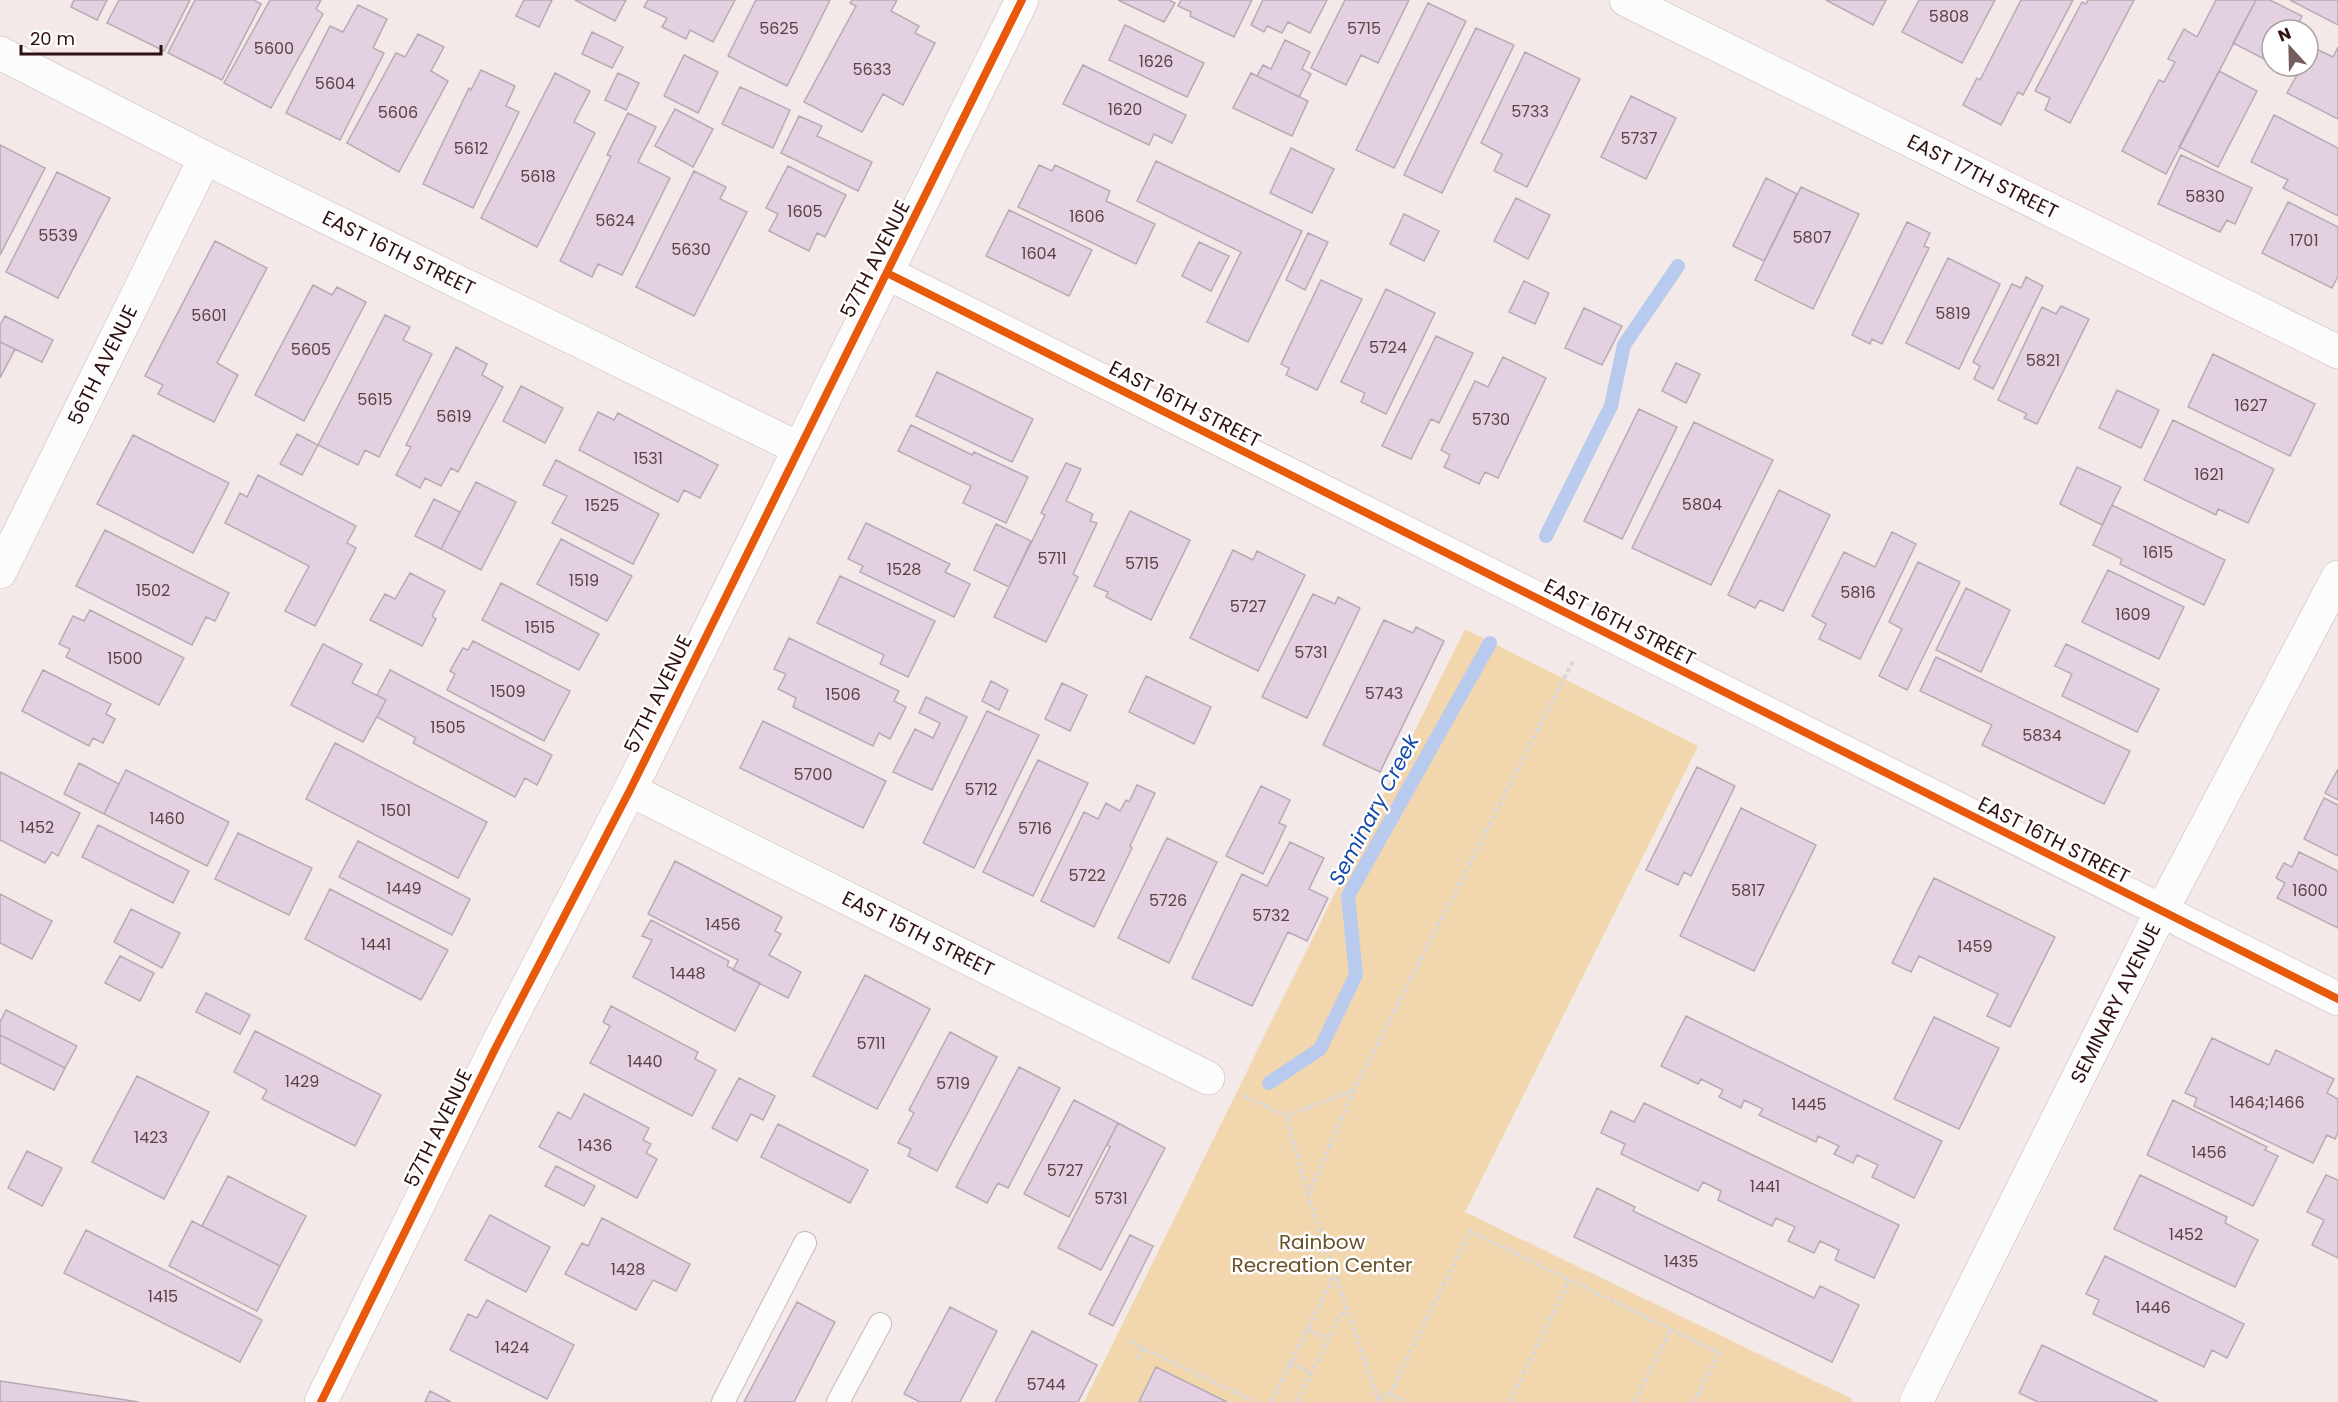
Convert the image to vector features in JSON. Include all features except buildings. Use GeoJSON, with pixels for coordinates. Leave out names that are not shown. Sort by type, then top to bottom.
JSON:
{"type":"FeatureCollection","features":[{"type":"Feature","properties":{"kind":"street","name":"57TH AVENUE"},"geometry":{"type":"LineString","coordinates":[[321,1402],[495,1049],[630,790],[1022,0]]}},
{"type":"Feature","properties":{"kind":"street","name":"EAST 17TH STREET"},"geometry":{"type":"LineString","coordinates":[[1626,0],[2338,352]]}},
{"type":"Feature","properties":{"kind":"street","name":"EAST 16TH STREET"},"geometry":{"type":"LineString","coordinates":[[0,53],[205,158],[798,448]]}},
{"type":"Feature","properties":{"kind":"street","name":"56TH AVENUE"},"geometry":{"type":"LineString","coordinates":[[0,572],[205,158]]}},
{"type":"Feature","properties":{"kind":"street","name":"EAST 16TH STREET"},"geometry":{"type":"LineString","coordinates":[[887,273],[2338,999]]}},
{"type":"Feature","properties":{"kind":"street","name":"SEMINARY AVENUE"},"geometry":{"type":"LineString","coordinates":[[1916,1402],[2161,912],[2338,577]]}},
{"type":"Feature","properties":{"kind":"street","name":"EAST 15TH STREET"},"geometry":{"type":"LineString","coordinates":[[630,790],[1208,1078]]}},
{"type":"Feature","properties":{"kind":"lane"},"geometry":{"type":"LineString","coordinates":[[723,1402],[805,1243]]}},
{"type":"Feature","properties":{"kind":"lane"},"geometry":{"type":"LineString","coordinates":[[838,1402],[880,1324]]}},
{"type":"Feature","properties":{"kind":"path"},"geometry":{"type":"LineString","coordinates":[[1308,1196],[1354,1090],[1591,626]]}},
{"type":"Feature","properties":{"kind":"path"},"geometry":{"type":"LineString","coordinates":[[1354,1090],[1286,1116],[1308,1196],[1378,1400],[1390,1394],[1470,1231],[1719,1353],[1694,1402]]}},
{"type":"Feature","properties":{"kind":"path"},"geometry":{"type":"LineString","coordinates":[[1271,1402],[1335,1274]]}},
{"type":"Feature","properties":{"kind":"path"},"geometry":{"type":"LineString","coordinates":[[1510,1402],[1569,1280]]}},
{"type":"Feature","properties":{"kind":"path"},"geometry":{"type":"LineString","coordinates":[[1296,1402],[1346,1305]]}},
{"type":"Feature","properties":{"kind":"path"},"geometry":{"type":"LineString","coordinates":[[1307,1329],[1329,1338]]}},
{"type":"Feature","properties":{"kind":"path"},"geometry":{"type":"LineString","coordinates":[[1634,1402],[1671,1329]]}},
{"type":"Feature","properties":{"kind":"path"},"geometry":{"type":"LineString","coordinates":[[1131,1342],[1256,1402]]}},
{"type":"Feature","properties":{"kind":"path"},"geometry":{"type":"LineString","coordinates":[[1138,1359],[1143,1348]]}},
{"type":"Feature","properties":{"kind":"path"},"geometry":{"type":"LineString","coordinates":[[1290,1363],[1311,1373]]}},
{"type":"Feature","properties":{"kind":"path"},"geometry":{"type":"LineString","coordinates":[[1390,1394],[1407,1402]]}},
{"type":"Feature","properties":{"kind":"green space","name":"Rainbow Recreation Center"},"geometry":{"type":"Polygon","coordinates":[[[1465,629],[1698,746],[1465,1212],[1852,1399],[1851,1402],[1084,1402],[1465,629]]]}},
{"type":"Feature","properties":{"kind":"waterway","name":"Seminary Creek"},"geometry":{"type":"LineString","coordinates":[[1546,536],[1611,406],[1624,345],[1678,266]]}},
{"type":"Feature","properties":{"kind":"waterway","name":"Seminary Creek"},"geometry":{"type":"LineString","coordinates":[[1269,1083],[1320,1049],[1356,975],[1348,896],[1490,643]]}},
{"type":"Feature","properties":{"kind":"cycle path"},"geometry":{"type":"LineString","coordinates":[[321,1402],[495,1049],[630,790],[1022,0]]}},
{"type":"Feature","properties":{"kind":"cycle path"},"geometry":{"type":"LineString","coordinates":[[887,273],[2338,999]]}}]}
